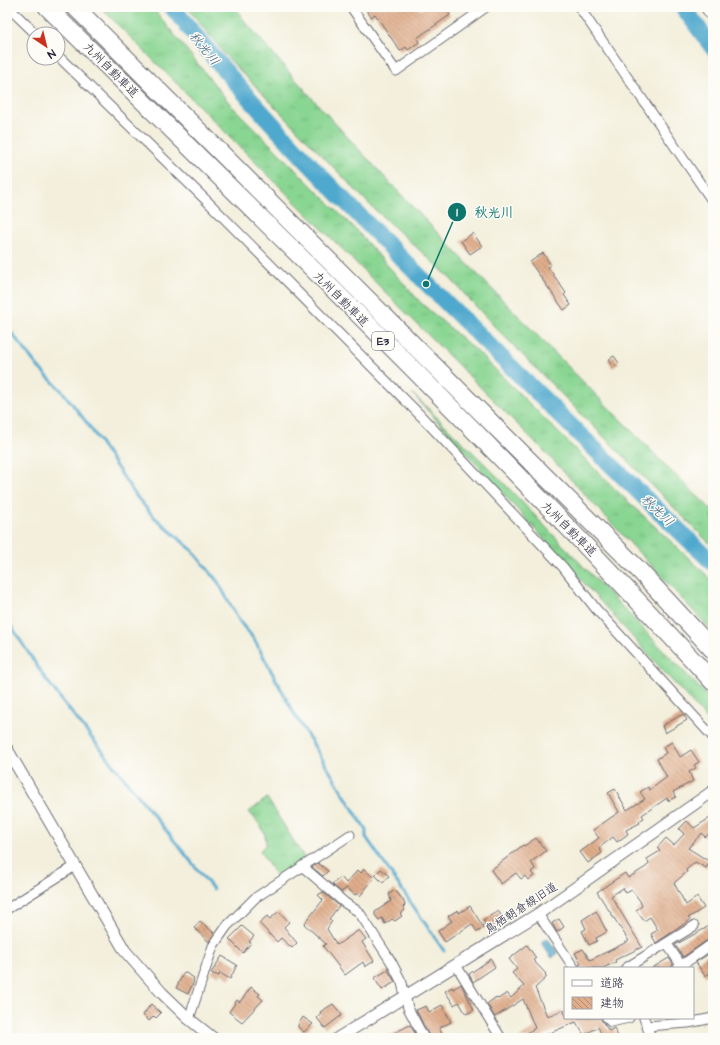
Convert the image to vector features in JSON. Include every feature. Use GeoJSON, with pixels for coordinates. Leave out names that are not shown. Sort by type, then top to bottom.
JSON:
{"type":"FeatureCollection","features":[{"type":"Feature","properties":{"kind":"highway","name":"九州自動車道"},"geometry":{"type":"LineString","coordinates":[[47,7],[261,218],[622,582],[713,682]]}},
{"type":"Feature","properties":{"kind":"highway","name":"九州自動車道"},"geometry":{"type":"LineString","coordinates":[[75,7],[609,540],[713,650]]}},
{"type":"Feature","properties":{"kind":"street"},"geometry":{"type":"LineString","coordinates":[[8,7],[28,26]]}},
{"type":"Feature","properties":{"kind":"street"},"geometry":{"type":"LineString","coordinates":[[351,7],[396,71],[486,7]]}},
{"type":"Feature","properties":{"kind":"street"},"geometry":{"type":"LineString","coordinates":[[579,7],[713,202]]}},
{"type":"Feature","properties":{"kind":"street"},"geometry":{"type":"LineString","coordinates":[[706,7],[713,17]]}},
{"type":"Feature","properties":{"kind":"street"},"geometry":{"type":"LineString","coordinates":[[66,64],[211,204],[421,416],[563,567],[596,609],[713,737]]}},
{"type":"Feature","properties":{"kind":"street"},"geometry":{"type":"LineString","coordinates":[[7,749],[125,950],[146,976],[207,1036]]}},
{"type":"Feature","properties":{"kind":"street","name":"鳥栖朝倉線旧道"},"geometry":{"type":"LineString","coordinates":[[338,1038],[538,914],[713,791]]}},
{"type":"Feature","properties":{"kind":"street"},"geometry":{"type":"LineString","coordinates":[[189,1019],[212,946],[228,926],[255,898],[350,835]]}},
{"type":"Feature","properties":{"kind":"street"},"geometry":{"type":"LineString","coordinates":[[7,909],[75,866]]}},
{"type":"Feature","properties":{"kind":"street"},"geometry":{"type":"LineString","coordinates":[[302,866],[345,903],[359,912],[392,963],[402,983],[408,1008],[424,1038]]}},
{"type":"Feature","properties":{"kind":"street"},"geometry":{"type":"LineString","coordinates":[[538,914],[573,967]]}},
{"type":"Feature","properties":{"kind":"street"},"geometry":{"type":"LineString","coordinates":[[629,967],[694,926]]}},
{"type":"Feature","properties":{"kind":"street"},"geometry":{"type":"LineString","coordinates":[[667,944],[679,967],[709,946],[713,953]]}},
{"type":"Feature","properties":{"kind":"street"},"geometry":{"type":"LineString","coordinates":[[456,965],[501,1038]]}},
{"type":"Feature","properties":{"kind":"street"},"geometry":{"type":"LineString","coordinates":[[651,1038],[646,1022],[688,1023],[712,1018],[713,1020]]}},
{"type":"Feature","properties":{"kind":"street"},"geometry":{"type":"LineString","coordinates":[[608,1019],[611,1022],[624,1019]]}},
{"type":"Feature","properties":{"kind":"green space"},"geometry":{"type":"Polygon","coordinates":[[[100,7],[152,7],[231,105],[356,230],[421,303],[481,355],[617,491],[713,581],[713,632],[547,454],[100,7]]]}},
{"type":"Feature","properties":{"kind":"green space"},"geometry":{"type":"Polygon","coordinates":[[[187,7],[235,7],[243,19],[294,78],[454,250],[673,473],[713,511],[713,547],[495,327],[448,276],[371,206],[225,55],[187,7]]]}},
{"type":"Feature","properties":{"kind":"green space"},"geometry":{"type":"Polygon","coordinates":[[[412,393],[497,476],[713,702],[713,726],[412,393]]]}},
{"type":"Feature","properties":{"kind":"green space"},"geometry":{"type":"Polygon","coordinates":[[[267,798],[305,859],[277,878],[260,851],[266,844],[265,834],[249,812],[267,798]]]}},
{"type":"Feature","properties":{"kind":"water"},"geometry":{"type":"Polygon","coordinates":[[[548,939],[558,953],[552,958],[541,943],[548,939]]]}},
{"type":"Feature","properties":{"kind":"building"},"geometry":{"type":"Polygon","coordinates":[[[364,7],[418,7],[420,10],[425,7],[445,7],[450,15],[417,38],[419,42],[408,50],[406,47],[400,51],[375,14],[371,17],[364,7]]]}},
{"type":"Feature","properties":{"kind":"building"},"geometry":{"type":"Polygon","coordinates":[[[473,233],[482,246],[470,254],[461,241],[473,233]]]}},
{"type":"Feature","properties":{"kind":"building"},"geometry":{"type":"Polygon","coordinates":[[[543,253],[551,265],[548,267],[566,293],[564,295],[571,305],[564,310],[530,262],[543,253]]]}},
{"type":"Feature","properties":{"kind":"building"},"geometry":{"type":"Polygon","coordinates":[[[614,356],[619,363],[613,368],[608,360],[614,356]]]}},
{"type":"Feature","properties":{"kind":"building"},"geometry":{"type":"Polygon","coordinates":[[[683,714],[687,720],[665,733],[662,726],[683,714]]]}},
{"type":"Feature","properties":{"kind":"building"},"geometry":{"type":"Polygon","coordinates":[[[672,742],[680,757],[691,750],[699,762],[694,765],[696,768],[689,772],[693,781],[673,792],[676,797],[668,801],[667,798],[642,815],[644,818],[639,821],[640,823],[626,830],[628,834],[617,842],[613,837],[599,848],[602,853],[588,863],[580,852],[599,838],[593,830],[619,812],[608,793],[615,789],[627,810],[645,799],[640,792],[648,787],[650,790],[667,777],[657,759],[666,753],[663,747],[672,742]]]}},
{"type":"Feature","properties":{"kind":"building"},"geometry":{"type":"Polygon","coordinates":[[[713,816],[713,831],[705,837],[702,833],[688,848],[710,862],[706,868],[695,862],[686,870],[687,872],[674,883],[686,905],[697,897],[704,908],[688,918],[690,920],[656,943],[651,934],[658,930],[650,917],[644,921],[636,910],[642,906],[632,890],[626,893],[623,888],[611,896],[642,947],[615,960],[616,962],[605,967],[580,967],[579,965],[581,964],[575,953],[583,949],[590,960],[629,941],[597,892],[625,873],[628,878],[646,867],[649,863],[647,859],[660,851],[657,848],[666,838],[674,845],[684,834],[679,829],[687,821],[694,828],[713,816]]]}},
{"type":"Feature","properties":{"kind":"building"},"geometry":{"type":"Polygon","coordinates":[[[536,838],[546,851],[531,862],[535,869],[531,872],[534,876],[528,880],[525,876],[521,879],[516,873],[501,884],[491,870],[523,845],[524,846],[536,838]]]}},
{"type":"Feature","properties":{"kind":"building"},"geometry":{"type":"Polygon","coordinates":[[[318,863],[328,871],[323,876],[312,867],[318,863]]]}},
{"type":"Feature","properties":{"kind":"building"},"geometry":{"type":"Polygon","coordinates":[[[364,869],[374,878],[360,896],[357,893],[355,895],[347,888],[341,892],[332,884],[341,877],[346,883],[358,870],[361,873],[364,869]]]}},
{"type":"Feature","properties":{"kind":"building"},"geometry":{"type":"Polygon","coordinates":[[[381,869],[389,876],[383,883],[375,875],[381,869]]]}},
{"type":"Feature","properties":{"kind":"building"},"geometry":{"type":"Polygon","coordinates":[[[395,890],[403,900],[405,905],[403,907],[405,910],[400,914],[402,916],[395,921],[392,919],[385,924],[382,918],[379,920],[375,915],[375,912],[391,901],[389,894],[395,890]]]}},
{"type":"Feature","properties":{"kind":"building"},"geometry":{"type":"Polygon","coordinates":[[[323,892],[339,906],[329,919],[332,921],[327,929],[337,945],[359,930],[366,939],[362,942],[374,961],[365,967],[363,962],[345,975],[323,946],[326,944],[304,924],[323,900],[318,895],[323,892]]]}},
{"type":"Feature","properties":{"kind":"building"},"geometry":{"type":"Polygon","coordinates":[[[470,906],[484,928],[477,932],[472,924],[445,942],[438,931],[452,921],[448,916],[458,910],[459,913],[470,906]]]}},
{"type":"Feature","properties":{"kind":"building"},"geometry":{"type":"Polygon","coordinates":[[[279,911],[289,922],[284,927],[297,943],[292,948],[281,938],[277,942],[259,923],[267,916],[270,919],[279,911]]]}},
{"type":"Feature","properties":{"kind":"building"},"geometry":{"type":"Polygon","coordinates":[[[498,911],[504,919],[488,929],[483,920],[498,911]]]}},
{"type":"Feature","properties":{"kind":"building"},"geometry":{"type":"Polygon","coordinates":[[[596,911],[607,932],[596,938],[597,941],[589,945],[582,931],[586,929],[582,920],[596,911]]]}},
{"type":"Feature","properties":{"kind":"building"},"geometry":{"type":"Polygon","coordinates":[[[559,919],[564,927],[557,932],[552,923],[559,919]]]}},
{"type":"Feature","properties":{"kind":"building"},"geometry":{"type":"Polygon","coordinates":[[[200,921],[214,933],[209,942],[194,928],[200,921]]]}},
{"type":"Feature","properties":{"kind":"building"},"geometry":{"type":"Polygon","coordinates":[[[713,924],[713,940],[706,941],[683,957],[675,945],[713,924]]]}},
{"type":"Feature","properties":{"kind":"building"},"geometry":{"type":"Polygon","coordinates":[[[242,926],[254,936],[249,942],[251,943],[243,953],[229,939],[242,926]]]}},
{"type":"Feature","properties":{"kind":"building"},"geometry":{"type":"Polygon","coordinates":[[[527,945],[536,958],[533,960],[547,977],[535,988],[547,1016],[564,1010],[564,1019],[601,1019],[609,1031],[614,1028],[619,1038],[596,1038],[602,1035],[598,1027],[584,1035],[576,1022],[543,1036],[545,1038],[519,1038],[535,1028],[523,999],[495,1017],[487,1004],[496,997],[498,999],[507,993],[511,998],[524,986],[512,973],[517,969],[509,959],[527,945]]]}},
{"type":"Feature","properties":{"kind":"building"},"geometry":{"type":"Polygon","coordinates":[[[707,955],[711,959],[707,964],[712,972],[705,976],[696,962],[707,955]]]}},
{"type":"Feature","properties":{"kind":"building"},"geometry":{"type":"Polygon","coordinates":[[[222,956],[237,965],[230,979],[220,973],[219,976],[211,973],[222,956]]]}},
{"type":"Feature","properties":{"kind":"building"},"geometry":{"type":"Polygon","coordinates":[[[669,958],[673,964],[672,967],[654,967],[669,958]]]}},
{"type":"Feature","properties":{"kind":"building"},"geometry":{"type":"Polygon","coordinates":[[[491,959],[495,967],[473,982],[469,974],[491,959]]]}},
{"type":"Feature","properties":{"kind":"building"},"geometry":{"type":"Polygon","coordinates":[[[388,970],[395,982],[382,990],[374,978],[388,970]]]}},
{"type":"Feature","properties":{"kind":"building"},"geometry":{"type":"Polygon","coordinates":[[[184,972],[194,978],[188,994],[176,988],[184,972]]]}},
{"type":"Feature","properties":{"kind":"building"},"geometry":{"type":"Polygon","coordinates":[[[461,984],[474,1010],[466,1014],[459,1002],[454,1005],[445,991],[452,987],[453,989],[461,984]]]}},
{"type":"Feature","properties":{"kind":"building"},"geometry":{"type":"Polygon","coordinates":[[[251,987],[260,994],[258,996],[263,1000],[242,1022],[229,1012],[237,1000],[240,1002],[251,987]]]}},
{"type":"Feature","properties":{"kind":"building"},"geometry":{"type":"Polygon","coordinates":[[[151,1004],[161,1013],[156,1018],[154,1016],[149,1021],[143,1015],[151,1004]]]}},
{"type":"Feature","properties":{"kind":"building"},"geometry":{"type":"Polygon","coordinates":[[[333,1004],[342,1015],[325,1028],[317,1018],[321,1014],[320,1012],[333,1004]]]}},
{"type":"Feature","properties":{"kind":"building"},"geometry":{"type":"Polygon","coordinates":[[[442,1005],[451,1022],[439,1028],[443,1036],[430,1038],[416,1010],[426,1006],[429,1012],[442,1005]]]}},
{"type":"Feature","properties":{"kind":"building"},"geometry":{"type":"Polygon","coordinates":[[[303,1017],[313,1024],[304,1032],[298,1027],[303,1017]]]}},
{"type":"Feature","properties":{"kind":"building"},"geometry":{"type":"Polygon","coordinates":[[[410,1025],[417,1037],[384,1038],[410,1025]]]}},
{"type":"Feature","properties":{"kind":"waterway","name":"秋光川"},"geometry":{"type":"LineString","coordinates":[[172,7],[243,91],[356,212],[622,476],[713,563]]}},
{"type":"Feature","properties":{"kind":"waterway"},"geometry":{"type":"LineString","coordinates":[[683,7],[713,48]]}},
{"type":"Feature","properties":{"kind":"waterway"},"geometry":{"type":"LineString","coordinates":[[7,327],[39,368],[63,392],[87,423],[136,496],[153,516],[192,550],[218,582],[240,622],[254,639],[295,715],[366,829],[366,837],[444,951]]}},
{"type":"Feature","properties":{"kind":"waterway"},"geometry":{"type":"LineString","coordinates":[[7,620],[45,678],[71,712],[213,889]]}},
{"type":"Feature","properties":{"kind":"waterway"},"geometry":{"type":"LineString","coordinates":[[459,979],[468,993]]}},
{"type":"Feature","properties":{"kind":"place","name":"秋光川"},"geometry":{"type":"Point","coordinates":[426,284]}}]}
